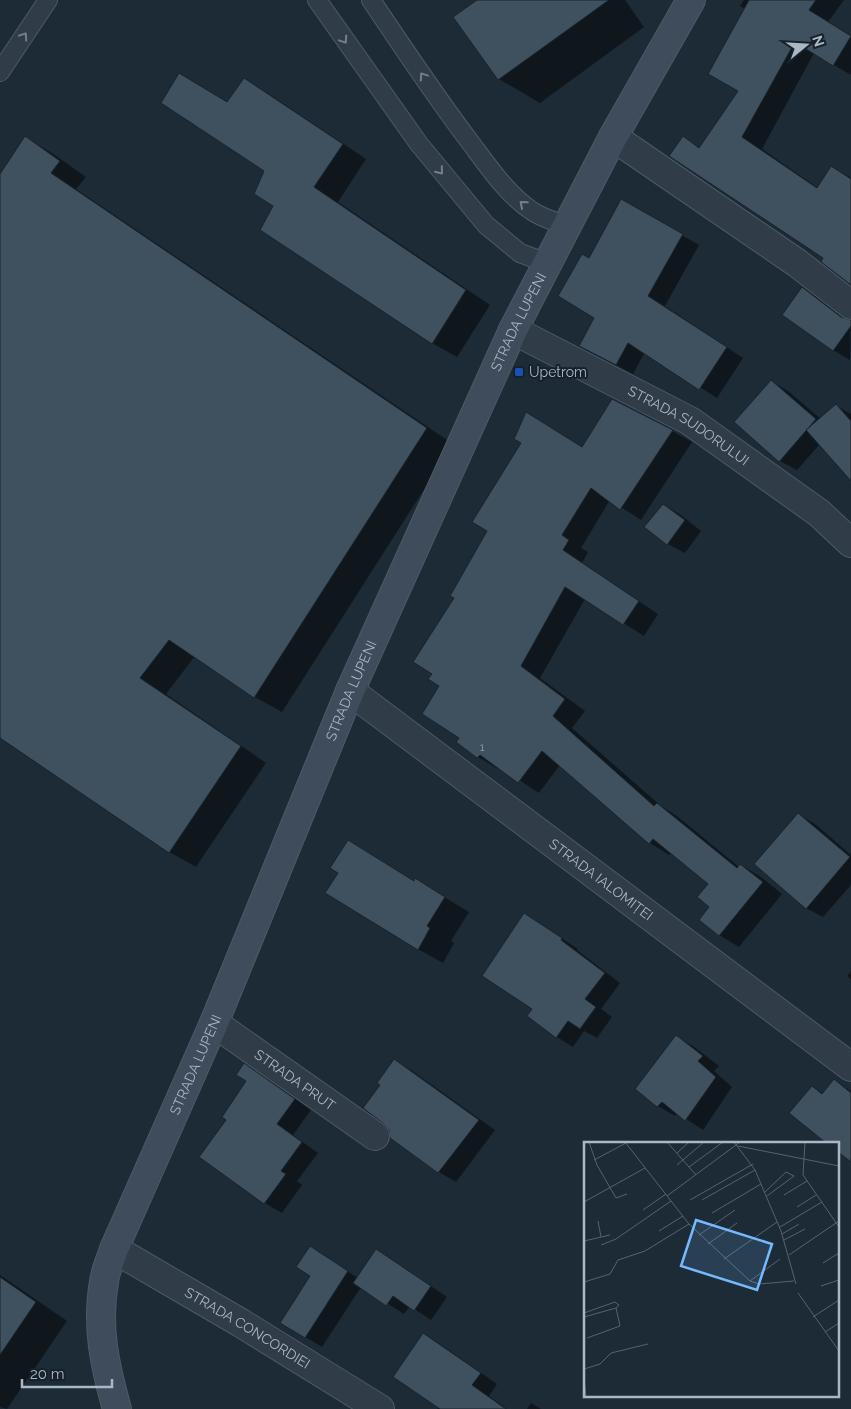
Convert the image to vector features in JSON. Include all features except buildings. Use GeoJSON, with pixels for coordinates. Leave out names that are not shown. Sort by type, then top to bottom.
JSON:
{"type":"FeatureCollection","features":[{"type":"Feature","properties":{"kind":"street","name":"STRADA LUPENI"},"geometry":{"type":"LineString","coordinates":[[117,1409],[107,1374],[101,1339],[104,1280],[114,1249],[214,1023],[350,691],[513,330],[613,137],[691,0]]}},
{"type":"Feature","properties":{"kind":"street"},"geometry":{"type":"LineString","coordinates":[[613,137],[796,263],[851,305]]}},
{"type":"Feature","properties":{"kind":"street","name":"STRADA SUDORULUI"},"geometry":{"type":"LineString","coordinates":[[513,330],[690,422],[819,513],[851,543]]}},
{"type":"Feature","properties":{"kind":"street","name":"STRADA IALOMIȚEI"},"geometry":{"type":"LineString","coordinates":[[350,691],[851,1067]]}},
{"type":"Feature","properties":{"kind":"street","name":"STRADA PRUT"},"geometry":{"type":"LineString","coordinates":[[214,1023],[374,1136]]}},
{"type":"Feature","properties":{"kind":"street","name":"STRADA CONCORDIEI"},"geometry":{"type":"LineString","coordinates":[[114,1249],[380,1409]]}},
{"type":"Feature","properties":{"kind":"lane"},"geometry":{"type":"LineString","coordinates":[[0,72],[48,0]]}},
{"type":"Feature","properties":{"kind":"lane"},"geometry":{"type":"LineString","coordinates":[[317,0],[419,144],[486,225],[520,252],[547,263]]}},
{"type":"Feature","properties":{"kind":"lane"},"geometry":{"type":"LineString","coordinates":[[371,0],[452,118],[498,178],[518,200],[532,211],[544,218],[566,226]]}},
{"type":"Feature","properties":{"kind":"place","name":"Upetrom"},"geometry":{"type":"Point","coordinates":[519,372]}}]}
